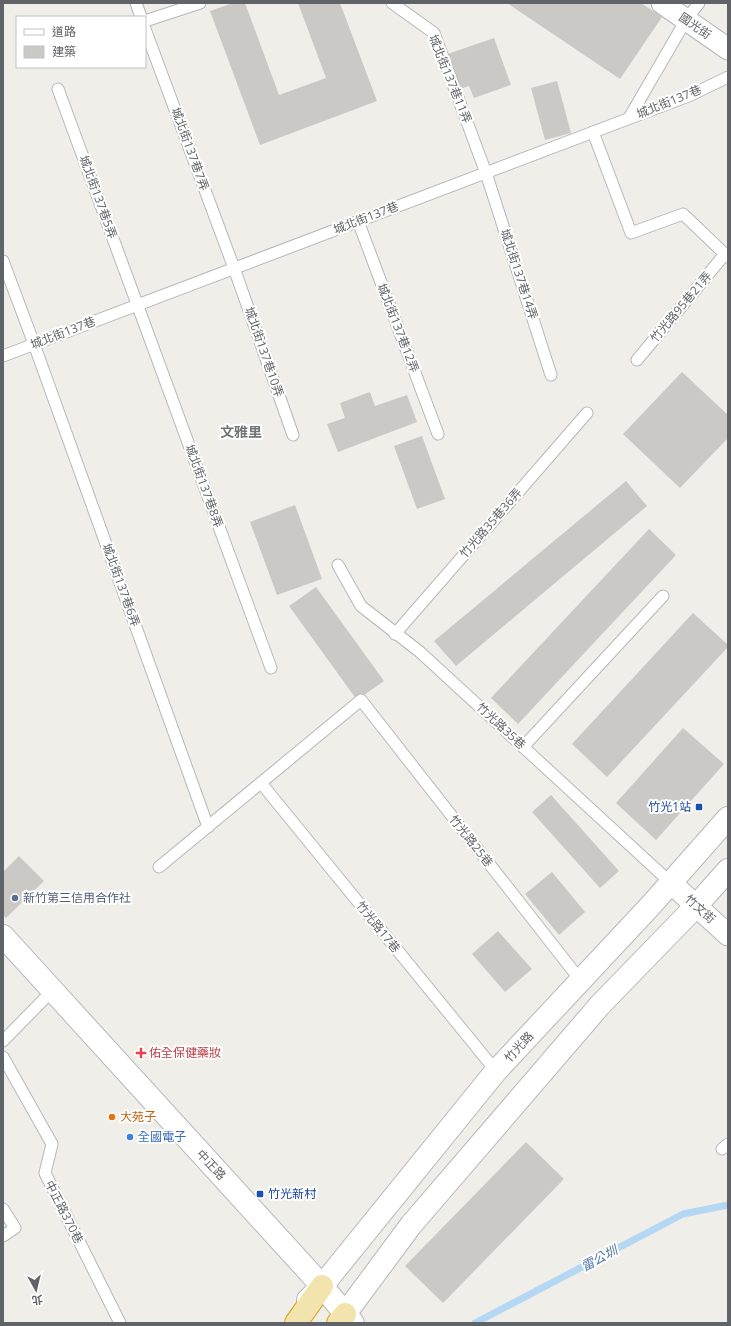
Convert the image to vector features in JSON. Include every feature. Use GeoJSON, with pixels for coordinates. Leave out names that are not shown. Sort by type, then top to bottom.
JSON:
{"type":"FeatureCollection","features":[{"type":"Feature","properties":{"kind":"highway"},"geometry":{"type":"LineString","coordinates":[[296,1323],[322,1286]]}},
{"type":"Feature","properties":{"kind":"street","name":"國光街"},"geometry":{"type":"LineString","coordinates":[[662,3],[728,49]]}},
{"type":"Feature","properties":{"kind":"street","name":"竹光路"},"geometry":{"type":"LineString","coordinates":[[287,1323],[322,1286],[496,1071],[671,883],[728,818]]}},
{"type":"Feature","properties":{"kind":"street"},"geometry":{"type":"LineString","coordinates":[[344,1321],[411,1225],[595,1011],[696,906],[728,870]]}},
{"type":"Feature","properties":{"kind":"street","name":"竹文街"},"geometry":{"type":"LineString","coordinates":[[671,883],[728,935]]}},
{"type":"Feature","properties":{"kind":"street","name":"中正路"},"geometry":{"type":"LineString","coordinates":[[3,936],[322,1286],[344,1321]]}},
{"type":"Feature","properties":{"kind":"lane"},"geometry":{"type":"LineString","coordinates":[[136,3],[141,16]]}},
{"type":"Feature","properties":{"kind":"lane"},"geometry":{"type":"LineString","coordinates":[[146,21],[200,3]]}},
{"type":"Feature","properties":{"kind":"lane","name":"城北街137巷11弄"},"geometry":{"type":"LineString","coordinates":[[392,3],[434,33],[486,172]]}},
{"type":"Feature","properties":{"kind":"lane"},"geometry":{"type":"LineString","coordinates":[[629,118],[686,20],[699,3]]}},
{"type":"Feature","properties":{"kind":"lane","name":"城北街137巷7弄"},"geometry":{"type":"LineString","coordinates":[[146,32],[234,268]]}},
{"type":"Feature","properties":{"kind":"lane","name":"城北街137巷"},"geometry":{"type":"LineString","coordinates":[[3,356],[691,95],[728,77]]}},
{"type":"Feature","properties":{"kind":"lane","name":"城北街137巷5弄"},"geometry":{"type":"LineString","coordinates":[[58,89],[138,305]]}},
{"type":"Feature","properties":{"kind":"lane"},"geometry":{"type":"LineString","coordinates":[[593,132],[631,233],[683,214],[727,255]]}},
{"type":"Feature","properties":{"kind":"lane","name":"城北街137巷14弄"},"geometry":{"type":"LineString","coordinates":[[486,172],[551,375]]}},
{"type":"Feature","properties":{"kind":"lane","name":"城北街137巷12弄"},"geometry":{"type":"LineString","coordinates":[[358,221],[438,434]]}},
{"type":"Feature","properties":{"kind":"lane","name":"竹光路95巷21弄"},"geometry":{"type":"LineString","coordinates":[[636,360],[727,255]]}},
{"type":"Feature","properties":{"kind":"lane","name":"城北街137巷6弄"},"geometry":{"type":"LineString","coordinates":[[3,261],[208,827]]}},
{"type":"Feature","properties":{"kind":"lane","name":"城北街137巷10弄"},"geometry":{"type":"LineString","coordinates":[[234,268],[293,435]]}},
{"type":"Feature","properties":{"kind":"lane","name":"城北街137巷8弄"},"geometry":{"type":"LineString","coordinates":[[138,305],[271,668]]}},
{"type":"Feature","properties":{"kind":"lane","name":"竹光路35巷36弄"},"geometry":{"type":"LineString","coordinates":[[395,634],[587,413]]}},
{"type":"Feature","properties":{"kind":"lane","name":"竹光路35巷"},"geometry":{"type":"LineString","coordinates":[[338,565],[361,606],[420,652],[671,883]]}},
{"type":"Feature","properties":{"kind":"lane"},"geometry":{"type":"LineString","coordinates":[[524,747],[663,596]]}},
{"type":"Feature","properties":{"kind":"lane","name":"竹光路25巷"},"geometry":{"type":"LineString","coordinates":[[261,783],[361,700],[581,981]]}},
{"type":"Feature","properties":{"kind":"lane"},"geometry":{"type":"LineString","coordinates":[[159,867],[261,783]]}},
{"type":"Feature","properties":{"kind":"lane","name":"竹光路17巷"},"geometry":{"type":"LineString","coordinates":[[261,783],[496,1071]]}},
{"type":"Feature","properties":{"kind":"lane"},"geometry":{"type":"LineString","coordinates":[[3,1041],[52,991]]}},
{"type":"Feature","properties":{"kind":"lane","name":"中正路370巷"},"geometry":{"type":"LineString","coordinates":[[3,1057],[52,1144],[45,1173],[120,1323]]}},
{"type":"Feature","properties":{"kind":"lane"},"geometry":{"type":"LineString","coordinates":[[3,1209],[15,1228],[3,1236]]}},
{"type":"Feature","properties":{"kind":"building"},"geometry":{"type":"Polygon","coordinates":[[[233,3],[245,3],[279,95],[326,78],[298,3],[340,3],[377,101],[260,145],[210,11],[233,3]]]}},
{"type":"Feature","properties":{"kind":"building"},"geometry":{"type":"Polygon","coordinates":[[[507,3],[641,3],[662,17],[620,79],[507,3]]]}},
{"type":"Feature","properties":{"kind":"building"},"geometry":{"type":"Polygon","coordinates":[[[494,38],[511,85],[474,98],[469,86],[451,92],[439,57],[494,38]]]}},
{"type":"Feature","properties":{"kind":"building"},"geometry":{"type":"Polygon","coordinates":[[[557,81],[571,133],[545,140],[531,88],[557,81]]]}},
{"type":"Feature","properties":{"kind":"building"},"geometry":{"type":"Polygon","coordinates":[[[682,372],[728,415],[728,438],[680,488],[623,434],[682,372]]]}},
{"type":"Feature","properties":{"kind":"building"},"geometry":{"type":"Polygon","coordinates":[[[370,392],[375,406],[407,395],[417,422],[338,452],[327,424],[345,418],[340,403],[370,392]]]}},
{"type":"Feature","properties":{"kind":"building"},"geometry":{"type":"Polygon","coordinates":[[[422,436],[445,499],[417,509],[394,446],[422,436]]]}},
{"type":"Feature","properties":{"kind":"building"},"geometry":{"type":"Polygon","coordinates":[[[626,481],[647,506],[456,666],[434,641],[626,481]]]}},
{"type":"Feature","properties":{"kind":"building"},"geometry":{"type":"Polygon","coordinates":[[[295,505],[322,579],[277,595],[250,522],[295,505]]]}},
{"type":"Feature","properties":{"kind":"building"},"geometry":{"type":"Polygon","coordinates":[[[649,529],[676,555],[518,724],[491,698],[649,529]]]}},
{"type":"Feature","properties":{"kind":"building"},"geometry":{"type":"Polygon","coordinates":[[[316,587],[384,681],[357,700],[289,606],[316,587]]]}},
{"type":"Feature","properties":{"kind":"building"},"geometry":{"type":"Polygon","coordinates":[[[693,613],[728,645],[728,647],[607,777],[572,744],[693,613]]]}},
{"type":"Feature","properties":{"kind":"building"},"geometry":{"type":"Polygon","coordinates":[[[683,728],[724,764],[656,840],[616,803],[683,728]]]}},
{"type":"Feature","properties":{"kind":"building"},"geometry":{"type":"Polygon","coordinates":[[[551,795],[619,871],[600,888],[532,812],[551,795]]]}},
{"type":"Feature","properties":{"kind":"building","name":"新竹第三信用合作社"},"geometry":{"type":"Polygon","coordinates":[[[19,856],[44,881],[6,918],[3,915],[3,872],[19,856]]]}},
{"type":"Feature","properties":{"kind":"building"},"geometry":{"type":"Polygon","coordinates":[[[552,872],[585,912],[559,935],[525,894],[552,872]]]}},
{"type":"Feature","properties":{"kind":"building"},"geometry":{"type":"Polygon","coordinates":[[[498,931],[532,969],[505,992],[472,954],[498,931]]]}},
{"type":"Feature","properties":{"kind":"building"},"geometry":{"type":"Polygon","coordinates":[[[526,1142],[564,1179],[443,1303],[405,1266],[526,1142]]]}},
{"type":"Feature","properties":{"kind":"waterway","name":"雷公圳"},"geometry":{"type":"LineString","coordinates":[[475,1323],[683,1214],[728,1205]]}},
{"type":"Feature","properties":{"kind":"place","name":"竹光1站"},"geometry":{"type":"Point","coordinates":[699,807]}},
{"type":"Feature","properties":{"kind":"place","name":"新竹第三信用合作社"},"geometry":{"type":"Point","coordinates":[15,898]}},
{"type":"Feature","properties":{"kind":"place","name":"佑全保健藥妝"},"geometry":{"type":"Point","coordinates":[141,1053]}},
{"type":"Feature","properties":{"kind":"place","name":"大苑子"},"geometry":{"type":"Point","coordinates":[112,1117]}},
{"type":"Feature","properties":{"kind":"place","name":"全國電子"},"geometry":{"type":"Point","coordinates":[130,1137]}},
{"type":"Feature","properties":{"kind":"place","name":"竹光新村"},"geometry":{"type":"Point","coordinates":[260,1194]}},
{"type":"Feature","properties":{"kind":"district","name":"文雅里"},"geometry":{"type":"Point","coordinates":[241,432]}}]}
